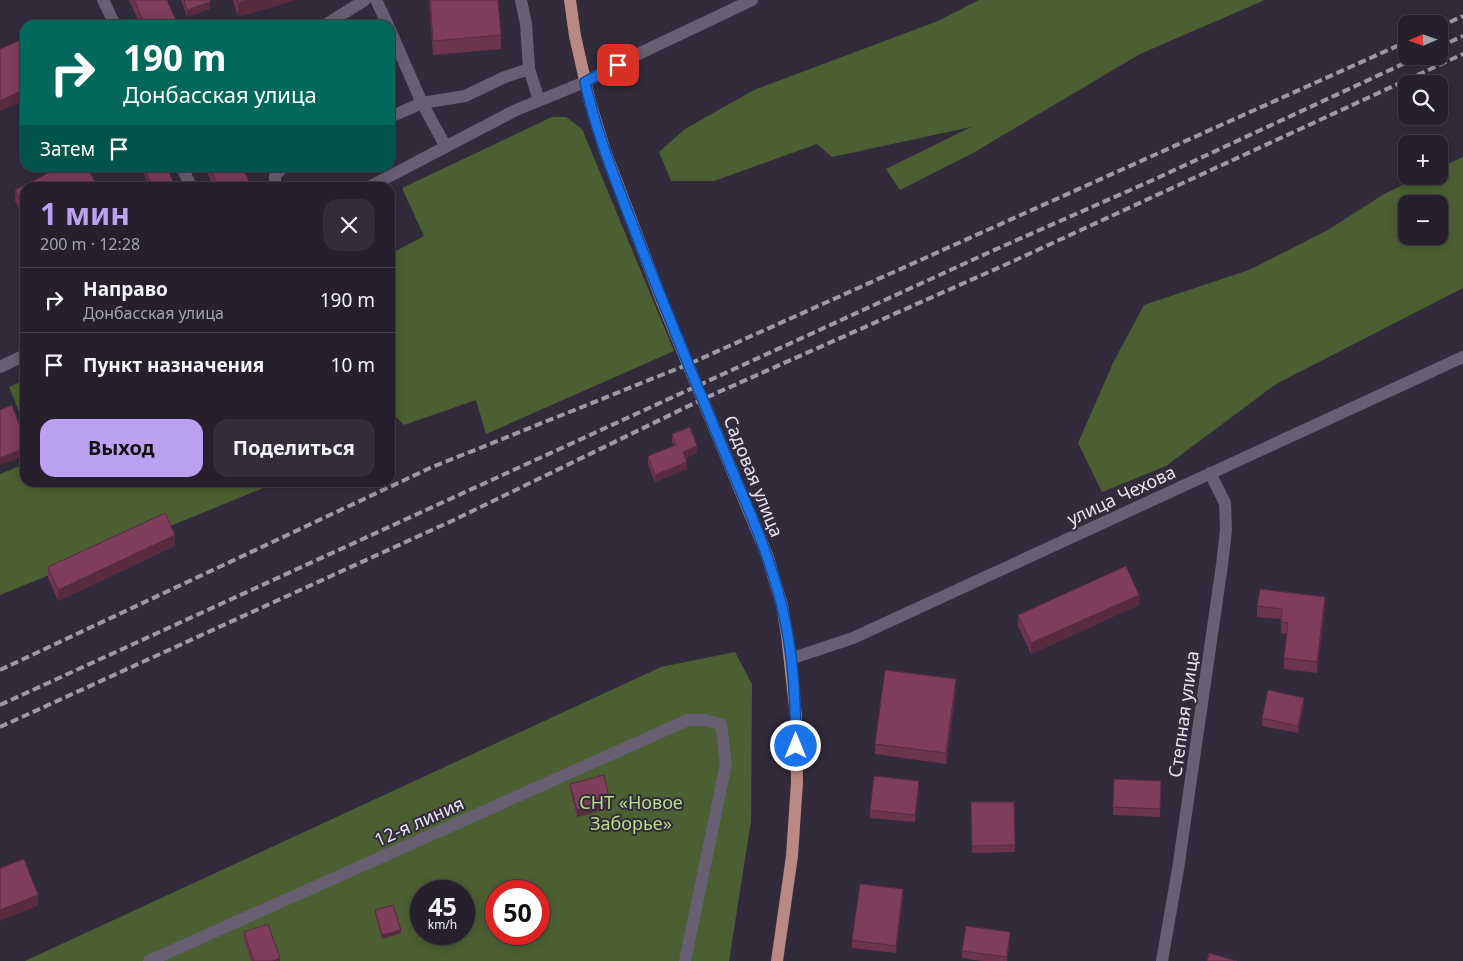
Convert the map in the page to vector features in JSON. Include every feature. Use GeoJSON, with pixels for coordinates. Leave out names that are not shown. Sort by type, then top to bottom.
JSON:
{"type":"FeatureCollection","features":[{"type":"Feature","properties":{"kind":"main road"},"geometry":{"type":"LineString","coordinates":[[566,0],[575,36]]}},
{"type":"Feature","properties":{"kind":"main road"},"geometry":{"type":"LineString","coordinates":[[570,0],[575,36]]}},
{"type":"Feature","properties":{"kind":"main road","name":"Садовая улица"},"geometry":{"type":"LineString","coordinates":[[575,36],[585,82],[604,151],[660,295],[767,555],[782,605],[796,716],[797,782],[794,836],[777,961]]}},
{"type":"Feature","properties":{"kind":"street"},"geometry":{"type":"LineString","coordinates":[[103,0],[112,20]]}},
{"type":"Feature","properties":{"kind":"street"},"geometry":{"type":"LineString","coordinates":[[333,20],[366,0]]}},
{"type":"Feature","properties":{"kind":"street"},"geometry":{"type":"LineString","coordinates":[[376,0],[386,20]]}},
{"type":"Feature","properties":{"kind":"street"},"geometry":{"type":"LineString","coordinates":[[521,0],[526,24],[528,69],[539,100]]}},
{"type":"Feature","properties":{"kind":"street"},"geometry":{"type":"LineString","coordinates":[[380,182],[516,110],[585,82],[634,56],[752,0]]}},
{"type":"Feature","properties":{"kind":"street"},"geometry":{"type":"LineString","coordinates":[[395,41],[422,103],[446,147]]}},
{"type":"Feature","properties":{"kind":"street"},"geometry":{"type":"LineString","coordinates":[[395,115],[422,103],[465,96],[505,77],[528,69]]}},
{"type":"Feature","properties":{"kind":"street"},"geometry":{"type":"LineString","coordinates":[[0,367],[20,357]]}},
{"type":"Feature","properties":{"kind":"street","name":"улица Чехова"},"geometry":{"type":"LineString","coordinates":[[790,659],[853,638],[1463,357]]}},
{"type":"Feature","properties":{"kind":"street","name":"Степная улица"},"geometry":{"type":"LineString","coordinates":[[1162,961],[1178,869],[1226,530],[1225,503],[1210,474]]}},
{"type":"Feature","properties":{"kind":"street","name":"12-я линия"},"geometry":{"type":"LineString","coordinates":[[149,961],[688,720],[704,720],[721,724],[726,764],[685,961]]}},
{"type":"Feature","properties":{"kind":"green space"},"geometry":{"type":"Polygon","coordinates":[[[979,0],[1265,0],[1140,54],[973,153],[900,190],[886,169],[971,127],[832,157],[817,144],[714,181],[671,181],[659,152],[685,129],[754,90],[938,21],[979,0]]]}},
{"type":"Feature","properties":{"kind":"green space"},"geometry":{"type":"Polygon","coordinates":[[[552,117],[566,117],[582,129],[674,351],[486,434],[476,400],[404,425],[395,416],[395,251],[424,236],[402,188],[552,117]]]}},
{"type":"Feature","properties":{"kind":"green space"},"geometry":{"type":"Polygon","coordinates":[[[1463,157],[1463,288],[1276,384],[1166,466],[1102,492],[1078,443],[1114,361],[1144,305],[1249,270],[1328,230],[1384,194],[1403,185],[1448,185],[1448,164],[1463,157]]]}},
{"type":"Feature","properties":{"kind":"green space"},"geometry":{"type":"Polygon","coordinates":[[[20,382],[20,414],[9,387],[20,382]]]}},
{"type":"Feature","properties":{"kind":"green space"},"geometry":{"type":"Polygon","coordinates":[[[20,466],[20,487],[266,487],[0,595],[0,474],[20,466]]]}},
{"type":"Feature","properties":{"kind":"green space","name":"СНТ «Новое Заборье»"},"geometry":{"type":"Polygon","coordinates":[[[735,652],[752,684],[751,821],[729,961],[25,961],[661,667],[735,652]]]}},
{"type":"Feature","properties":{"kind":"building"},"geometry":{"type":"Polygon","coordinates":[[[134,0],[167,0],[176,20],[143,20],[134,0]]]}},
{"type":"Feature","properties":{"kind":"building"},"geometry":{"type":"Polygon","coordinates":[[[184,0],[210,0],[210,2],[187,10],[184,0]]]}},
{"type":"Feature","properties":{"kind":"building"},"geometry":{"type":"Polygon","coordinates":[[[237,0],[249,0],[238,3],[237,0]]]}},
{"type":"Feature","properties":{"kind":"building"},"geometry":{"type":"Polygon","coordinates":[[[430,0],[498,0],[501,35],[433,41],[430,0]]]}},
{"type":"Feature","properties":{"kind":"building"},"geometry":{"type":"Polygon","coordinates":[[[20,40],[20,91],[0,101],[0,49],[20,40]]]}},
{"type":"Feature","properties":{"kind":"building"},"geometry":{"type":"Polygon","coordinates":[[[50,172],[90,172],[95,182],[31,182],[50,172]]]}},
{"type":"Feature","properties":{"kind":"building"},"geometry":{"type":"Polygon","coordinates":[[[146,172],[169,172],[173,182],[150,182],[146,172]]]}},
{"type":"Feature","properties":{"kind":"building"},"geometry":{"type":"Polygon","coordinates":[[[212,172],[245,172],[249,182],[216,182],[212,172]]]}},
{"type":"Feature","properties":{"kind":"building"},"geometry":{"type":"Polygon","coordinates":[[[20,187],[20,200],[15,190],[20,187]]]}},
{"type":"Feature","properties":{"kind":"building"},"geometry":{"type":"Polygon","coordinates":[[[12,405],[20,427],[20,450],[0,458],[0,410],[12,405]]]}},
{"type":"Feature","properties":{"kind":"building"},"geometry":{"type":"Polygon","coordinates":[[[690,427],[697,446],[683,452],[687,462],[655,475],[648,456],[676,445],[672,434],[690,427]]]}},
{"type":"Feature","properties":{"kind":"building"},"geometry":{"type":"Polygon","coordinates":[[[165,513],[175,535],[58,590],[48,567],[165,513]]]}},
{"type":"Feature","properties":{"kind":"building"},"geometry":{"type":"Polygon","coordinates":[[[1126,566],[1139,595],[1031,643],[1018,615],[1126,566]]]}},
{"type":"Feature","properties":{"kind":"building"},"geometry":{"type":"Polygon","coordinates":[[[1260,589],[1325,597],[1317,662],[1284,658],[1288,623],[1281,622],[1282,609],[1257,606],[1260,589]]]}},
{"type":"Feature","properties":{"kind":"building"},"geometry":{"type":"Polygon","coordinates":[[[885,670],[956,679],[946,753],[875,744],[885,670]]]}},
{"type":"Feature","properties":{"kind":"building"},"geometry":{"type":"Polygon","coordinates":[[[1268,690],[1304,698],[1298,726],[1262,718],[1268,690]]]}},
{"type":"Feature","properties":{"kind":"building"},"geometry":{"type":"Polygon","coordinates":[[[604,775],[610,801],[577,810],[570,784],[604,775]]]}},
{"type":"Feature","properties":{"kind":"building"},"geometry":{"type":"Polygon","coordinates":[[[874,776],[919,781],[915,815],[870,810],[874,776]]]}},
{"type":"Feature","properties":{"kind":"building"},"geometry":{"type":"Polygon","coordinates":[[[1114,779],[1161,781],[1160,809],[1113,807],[1114,779]]]}},
{"type":"Feature","properties":{"kind":"building"},"geometry":{"type":"Polygon","coordinates":[[[971,802],[1014,802],[1015,845],[972,846],[971,802]]]}},
{"type":"Feature","properties":{"kind":"building"},"geometry":{"type":"Polygon","coordinates":[[[24,859],[38,895],[0,910],[0,868],[24,859]]]}},
{"type":"Feature","properties":{"kind":"building"},"geometry":{"type":"Polygon","coordinates":[[[860,884],[903,889],[896,946],[852,940],[860,884]]]}},
{"type":"Feature","properties":{"kind":"building"},"geometry":{"type":"Polygon","coordinates":[[[393,905],[401,930],[382,935],[375,910],[393,905]]]}},
{"type":"Feature","properties":{"kind":"building"},"geometry":{"type":"Polygon","coordinates":[[[268,924],[280,958],[272,961],[254,961],[244,932],[268,924]]]}},
{"type":"Feature","properties":{"kind":"building"},"geometry":{"type":"Polygon","coordinates":[[[966,926],[1010,932],[1007,957],[962,951],[966,926]]]}},
{"type":"Feature","properties":{"kind":"building"},"geometry":{"type":"Polygon","coordinates":[[[1209,953],[1237,961],[1207,961],[1209,953]]]}},
{"type":"Feature","properties":{"kind":"railway"},"geometry":{"type":"LineString","coordinates":[[1448,23],[1463,16]]}},
{"type":"Feature","properties":{"kind":"railway"},"geometry":{"type":"LineString","coordinates":[[1448,43],[1463,36]]}},
{"type":"Feature","properties":{"kind":"railway"},"geometry":{"type":"LineString","coordinates":[[395,484],[430,468],[689,364],[1398,46]]}},
{"type":"Feature","properties":{"kind":"railway"},"geometry":{"type":"LineString","coordinates":[[0,727],[456,519],[703,399],[1018,259],[1463,54]]}},
{"type":"Feature","properties":{"kind":"railway"},"geometry":{"type":"LineString","coordinates":[[0,705],[992,251],[1153,180],[1401,65]]}},
{"type":"Feature","properties":{"kind":"railway"},"geometry":{"type":"LineString","coordinates":[[0,670],[390,487]]}},
{"type":"Feature","properties":{"kind":"route"},"geometry":{"type":"LineString","coordinates":[[618,65],[585,82],[590,102],[604,151],[663,304],[767,555],[782,605],[787,635],[796,716],[796,746]]}}]}
